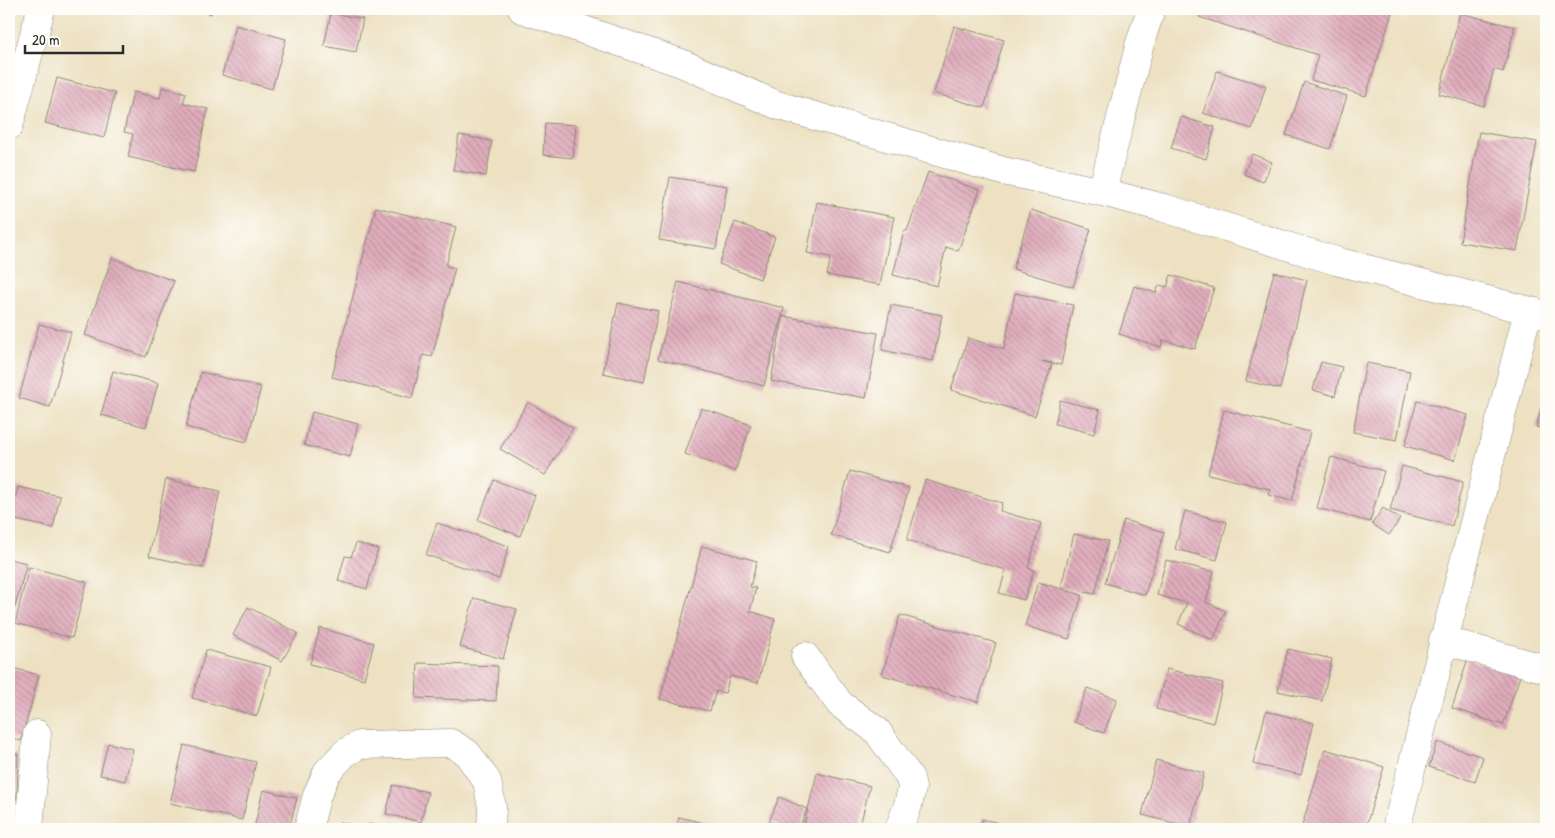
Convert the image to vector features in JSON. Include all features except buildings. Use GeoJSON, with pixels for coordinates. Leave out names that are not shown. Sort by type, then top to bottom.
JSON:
{"type":"FeatureCollection","features":[{"type":"Feature","properties":{"kind":"street"},"geometry":{"type":"LineString","coordinates":[[9,126],[40,9]]}},
{"type":"Feature","properties":{"kind":"street"},"geometry":{"type":"LineString","coordinates":[[522,9],[681,63],[777,105],[1003,171],[1102,192],[1164,208],[1336,261],[1537,313],[1443,640],[1396,829]]}},
{"type":"Feature","properties":{"kind":"street"},"geometry":{"type":"LineString","coordinates":[[1102,192],[1140,43],[1151,9]]}},
{"type":"Feature","properties":{"kind":"street"},"geometry":{"type":"LineString","coordinates":[[1443,640],[1546,669]]}},
{"type":"Feature","properties":{"kind":"street"},"geometry":{"type":"LineString","coordinates":[[805,656],[840,704],[877,731],[910,778],[912,788],[899,829]]}},
{"type":"Feature","properties":{"kind":"street"},"geometry":{"type":"LineString","coordinates":[[30,829],[37,734]]}},
{"type":"Feature","properties":{"kind":"street"},"geometry":{"type":"LineString","coordinates":[[308,829],[317,795],[328,772],[345,753],[360,745],[451,743],[467,754],[487,781],[492,807],[491,829]]}}]}
